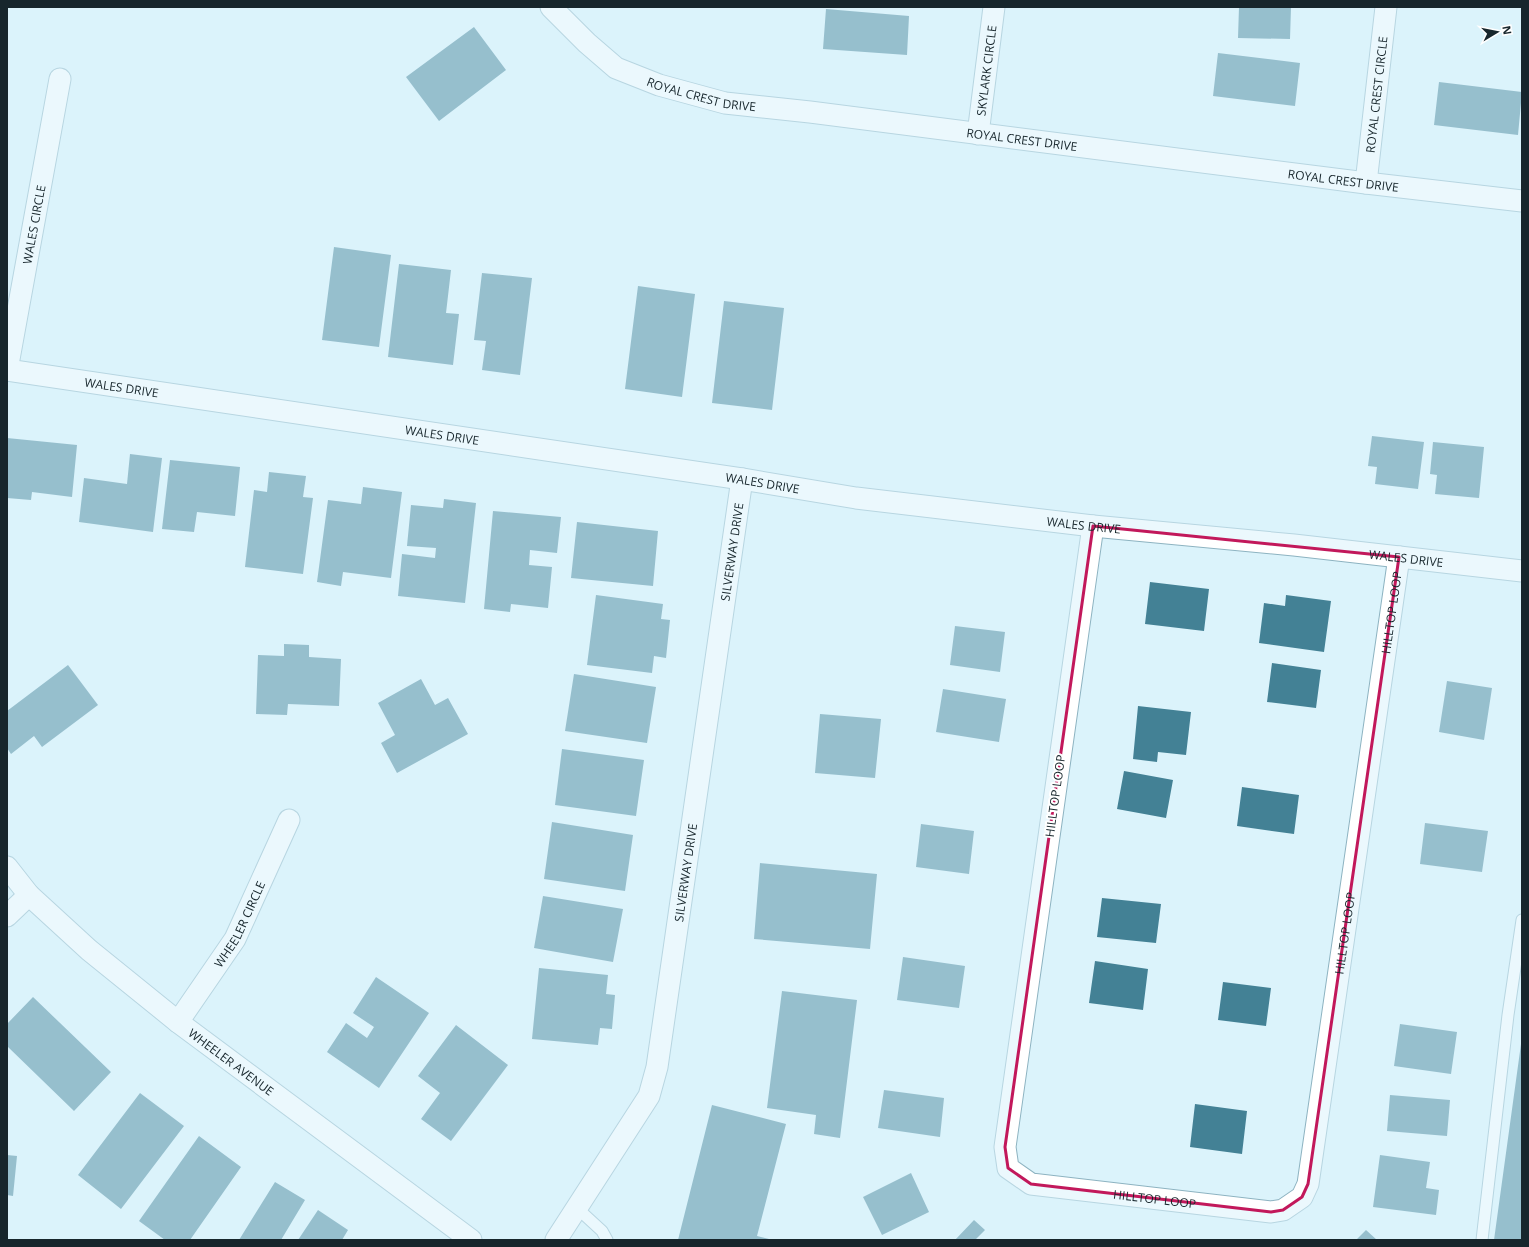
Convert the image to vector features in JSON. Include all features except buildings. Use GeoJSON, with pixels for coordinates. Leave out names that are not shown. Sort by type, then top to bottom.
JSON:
{"type":"FeatureCollection","features":[{"type":"Feature","properties":{"kind":"street","name":"ROYAL CREST DRIVE"},"geometry":{"type":"LineString","coordinates":[[550,7],[586,43],[616,68],[660,85],[725,103],[810,112],[1366,183],[1522,201]]}},
{"type":"Feature","properties":{"kind":"street","name":"SKYLARK CIRCLE"},"geometry":{"type":"LineString","coordinates":[[978,134],[994,7]]}},
{"type":"Feature","properties":{"kind":"street","name":"ROYAL CREST CIRCLE"},"geometry":{"type":"LineString","coordinates":[[1366,183],[1386,7]]}},
{"type":"Feature","properties":{"kind":"street","name":"WALES CIRCLE"},"geometry":{"type":"LineString","coordinates":[[7,370],[60,79]]}},
{"type":"Feature","properties":{"kind":"street","name":"WALES DRIVE"},"geometry":{"type":"LineString","coordinates":[[7,370],[742,479],[856,498],[1093,526],[1522,568]]}},
{"type":"Feature","properties":{"kind":"street","name":"SILVERWAY DRIVE"},"geometry":{"type":"LineString","coordinates":[[556,1240],[649,1096],[657,1067],[742,479]]}},
{"type":"Feature","properties":{"kind":"street","name":"HILLTOP LOOP"},"geometry":{"type":"LineString","coordinates":[[1093,526],[1005,1147],[1008,1168],[1031,1184],[1271,1212],[1283,1210],[1302,1197],[1308,1184],[1399,557]]}},
{"type":"Feature","properties":{"kind":"street","name":"WHEELER CIRCLE"},"geometry":{"type":"LineString","coordinates":[[178,1022],[235,940],[289,820]]}},
{"type":"Feature","properties":{"kind":"street","name":"WHEELER AVENUE"},"geometry":{"type":"LineString","coordinates":[[7,867],[29,895],[89,950],[178,1022],[470,1240]]}},
{"type":"Feature","properties":{"kind":"street"},"geometry":{"type":"LineString","coordinates":[[7,916],[29,895]]}},
{"type":"Feature","properties":{"kind":"lane"},"geometry":{"type":"LineString","coordinates":[[1482,1240],[1508,1015],[1522,920]]}},
{"type":"Feature","properties":{"kind":"lane"},"geometry":{"type":"LineString","coordinates":[[577,1208],[602,1231],[607,1240]]}},
{"type":"Feature","properties":{"kind":"highlighted area"},"geometry":{"type":"Polygon","coordinates":[[[1093,526],[1399,557],[1308,1184],[1302,1197],[1283,1210],[1271,1212],[1031,1184],[1008,1168],[1005,1147],[1093,526]]]}}]}
